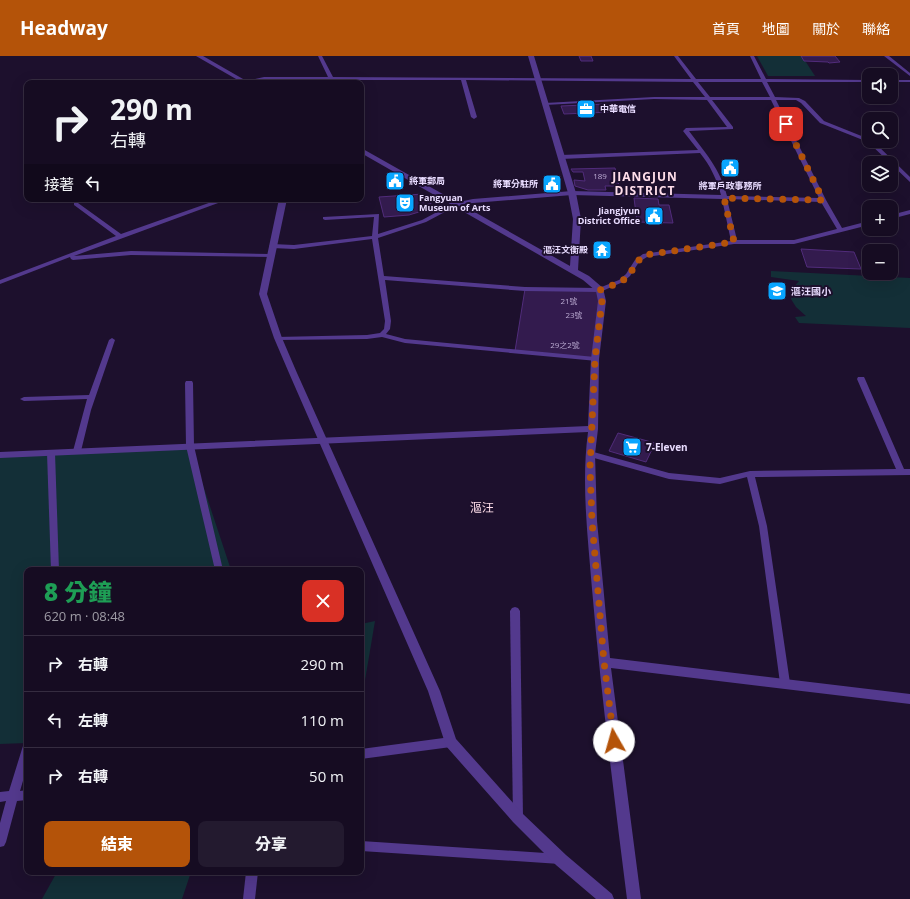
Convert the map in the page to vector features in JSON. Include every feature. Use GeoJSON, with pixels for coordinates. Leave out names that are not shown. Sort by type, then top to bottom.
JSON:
{"type":"FeatureCollection","features":[{"type":"Feature","properties":{"kind":"street"},"geometry":{"type":"LineString","coordinates":[[199,56],[241,80]]}},
{"type":"Feature","properties":{"kind":"street"},"geometry":{"type":"LineString","coordinates":[[531,56],[572,193],[577,219],[574,272]]}},
{"type":"Feature","properties":{"kind":"street"},"geometry":{"type":"LineString","coordinates":[[364,152],[594,283],[600,290],[602,301],[595,359],[593,429],[590,454],[592,521],[604,662],[634,899]]}},
{"type":"Feature","properties":{"kind":"street"},"geometry":{"type":"LineString","coordinates":[[282,202],[263,294],[278,338],[434,691],[451,742],[518,818],[561,860],[607,899]]}},
{"type":"Feature","properties":{"kind":"street"},"geometry":{"type":"LineString","coordinates":[[0,455],[593,429]]}},
{"type":"Feature","properties":{"kind":"street"},"geometry":{"type":"LineString","coordinates":[[604,662],[785,682],[910,699]]}},
{"type":"Feature","properties":{"kind":"lane"},"geometry":{"type":"LineString","coordinates":[[320,56],[332,80]]}},
{"type":"Feature","properties":{"kind":"lane"},"geometry":{"type":"LineString","coordinates":[[676,56],[731,128],[688,129],[686,131],[710,162],[722,188],[734,242]]}},
{"type":"Feature","properties":{"kind":"lane"},"geometry":{"type":"LineString","coordinates":[[752,56],[823,200],[840,230]]}},
{"type":"Feature","properties":{"kind":"lane"},"geometry":{"type":"LineString","coordinates":[[886,56],[910,75]]}},
{"type":"Feature","properties":{"kind":"lane"},"geometry":{"type":"LineString","coordinates":[[254,80],[264,78],[332,80],[464,78],[764,82],[862,81]]}},
{"type":"Feature","properties":{"kind":"lane"},"geometry":{"type":"LineString","coordinates":[[464,78],[474,117]]}},
{"type":"Feature","properties":{"kind":"lane"},"geometry":{"type":"LineString","coordinates":[[898,81],[910,81]]}},
{"type":"Feature","properties":{"kind":"lane"},"geometry":{"type":"LineString","coordinates":[[545,104],[654,98],[797,99],[803,102],[822,122],[862,138]]}},
{"type":"Feature","properties":{"kind":"lane"},"geometry":{"type":"LineString","coordinates":[[876,148],[910,180]]}},
{"type":"Feature","properties":{"kind":"lane"},"geometry":{"type":"LineString","coordinates":[[561,157],[700,150]]}},
{"type":"Feature","properties":{"kind":"lane"},"geometry":{"type":"LineString","coordinates":[[61,259],[131,253],[271,251],[375,237],[424,221],[456,204],[473,201],[572,193],[823,200]]}},
{"type":"Feature","properties":{"kind":"lane"},"geometry":{"type":"LineString","coordinates":[[0,282],[120,236],[216,202]]}},
{"type":"Feature","properties":{"kind":"lane"},"geometry":{"type":"LineString","coordinates":[[76,204],[120,236]]}},
{"type":"Feature","properties":{"kind":"lane"},"geometry":{"type":"LineString","coordinates":[[898,215],[910,212]]}},
{"type":"Feature","properties":{"kind":"lane"},"geometry":{"type":"LineString","coordinates":[[325,218],[377,215],[375,237],[388,321],[387,329],[382,335]]}},
{"type":"Feature","properties":{"kind":"lane"},"geometry":{"type":"LineString","coordinates":[[381,278],[526,289],[600,290],[621,281],[628,275],[637,260],[645,255],[734,242],[794,242],[862,225]]}},
{"type":"Feature","properties":{"kind":"lane"},"geometry":{"type":"LineString","coordinates":[[278,338],[367,337],[382,335],[405,341],[595,359]]}},
{"type":"Feature","properties":{"kind":"lane"},"geometry":{"type":"LineString","coordinates":[[77,451],[91,397],[112,340]]}},
{"type":"Feature","properties":{"kind":"lane"},"geometry":{"type":"LineString","coordinates":[[861,379],[901,472]]}},
{"type":"Feature","properties":{"kind":"lane"},"geometry":{"type":"LineString","coordinates":[[189,383],[190,446],[218,567]]}},
{"type":"Feature","properties":{"kind":"lane"},"geometry":{"type":"LineString","coordinates":[[24,399],[91,397]]}},
{"type":"Feature","properties":{"kind":"lane"},"geometry":{"type":"LineString","coordinates":[[51,453],[55,567]]}},
{"type":"Feature","properties":{"kind":"lane"},"geometry":{"type":"LineString","coordinates":[[590,454],[669,476],[720,481],[750,474],[910,472]]}},
{"type":"Feature","properties":{"kind":"lane"},"geometry":{"type":"LineString","coordinates":[[750,474],[763,526],[785,682]]}},
{"type":"Feature","properties":{"kind":"lane"},"geometry":{"type":"LineString","coordinates":[[515,611],[518,818]]}},
{"type":"Feature","properties":{"kind":"lane"},"geometry":{"type":"LineString","coordinates":[[364,754],[451,742]]}},
{"type":"Feature","properties":{"kind":"lane"},"geometry":{"type":"LineString","coordinates":[[0,842],[24,760]]}},
{"type":"Feature","properties":{"kind":"lane"},"geometry":{"type":"LineString","coordinates":[[0,797],[24,795]]}},
{"type":"Feature","properties":{"kind":"lane"},"geometry":{"type":"LineString","coordinates":[[364,846],[561,860]]}},
{"type":"Feature","properties":{"kind":"lane"},"geometry":{"type":"LineString","coordinates":[[249,899],[252,875]]}},
{"type":"Feature","properties":{"kind":"shaded area"},"geometry":{"type":"Polygon","coordinates":[[[757,56],[802,56],[815,76],[768,76],[757,56]]]}},
{"type":"Feature","properties":{"kind":"shaded area"},"geometry":{"type":"Polygon","coordinates":[[[771,271],[862,276],[862,280],[898,280],[898,277],[910,278],[910,328],[799,323],[795,317],[806,316],[796,307],[791,299],[793,288],[799,281],[771,277],[771,271]]]}},
{"type":"Feature","properties":{"kind":"shaded area"},"geometry":{"type":"Polygon","coordinates":[[[190,446],[230,567],[24,567],[24,743],[0,744],[0,455],[190,446]]]}},
{"type":"Feature","properties":{"kind":"shaded area"},"geometry":{"type":"Polygon","coordinates":[[[375,621],[364,686],[364,623],[375,621]]]}},
{"type":"Feature","properties":{"kind":"shaded area"},"geometry":{"type":"Polygon","coordinates":[[[55,875],[190,875],[182,899],[42,899],[55,875]]]}},
{"type":"Feature","properties":{"kind":"building"},"geometry":{"type":"Polygon","coordinates":[[[579,56],[591,56],[593,61],[581,61],[579,56]]]}},
{"type":"Feature","properties":{"kind":"building"},"geometry":{"type":"Polygon","coordinates":[[[801,56],[835,56],[840,62],[829,63],[804,61],[801,56]]]}},
{"type":"Feature","properties":{"kind":"building","name":"中華電信"},"geometry":{"type":"Polygon","coordinates":[[[607,104],[611,112],[564,114],[561,106],[607,104]]]}},
{"type":"Feature","properties":{"kind":"building"},"geometry":{"type":"Polygon","coordinates":[[[615,168],[619,186],[605,186],[606,190],[588,190],[575,186],[574,180],[585,181],[583,172],[573,172],[571,169],[615,168]]]}},
{"type":"Feature","properties":{"kind":"building","name":"Fangyuan Museum of Arts"},"geometry":{"type":"Polygon","coordinates":[[[423,194],[424,198],[429,197],[432,208],[409,215],[384,217],[379,197],[423,194]]]}},
{"type":"Feature","properties":{"kind":"building","name":"Jiangjyun District Office"},"geometry":{"type":"Polygon","coordinates":[[[634,198],[658,199],[659,205],[669,205],[673,223],[637,222],[634,198]]]}},
{"type":"Feature","properties":{"kind":"building"},"geometry":{"type":"Polygon","coordinates":[[[801,249],[854,252],[861,269],[807,267],[801,249]]]}},
{"type":"Feature","properties":{"kind":"building"},"geometry":{"type":"Polygon","coordinates":[[[525,289],[600,290],[595,359],[515,351],[525,289]]]}},
{"type":"Feature","properties":{"kind":"building","name":"7-Eleven"},"geometry":{"type":"Polygon","coordinates":[[[618,433],[655,443],[646,462],[609,451],[618,433]]]}},
{"type":"Feature","properties":{"kind":"place","name":"中華電信"},"geometry":{"type":"Point","coordinates":[586,109]}},
{"type":"Feature","properties":{"kind":"place","name":"將軍戶政事務所"},"geometry":{"type":"Point","coordinates":[730,168]}},
{"type":"Feature","properties":{"kind":"place","name":"將軍郵局"},"geometry":{"type":"Point","coordinates":[395,181]}},
{"type":"Feature","properties":{"kind":"place","name":"將軍分駐所"},"geometry":{"type":"Point","coordinates":[552,184]}},
{"type":"Feature","properties":{"kind":"place","name":"Fangyuan Museum of Arts"},"geometry":{"type":"Point","coordinates":[405,203]}},
{"type":"Feature","properties":{"kind":"place","name":"Jiangjyun District Office"},"geometry":{"type":"Point","coordinates":[654,216]}},
{"type":"Feature","properties":{"kind":"place","name":"漚汪文衡殿"},"geometry":{"type":"Point","coordinates":[602,250]}},
{"type":"Feature","properties":{"kind":"place","name":"漚汪國小"},"geometry":{"type":"Point","coordinates":[777,291]}},
{"type":"Feature","properties":{"kind":"place","name":"7-Eleven"},"geometry":{"type":"Point","coordinates":[632,447]}},
{"type":"Feature","properties":{"kind":"district","name":"JIANGJUN DISTRICT"},"geometry":{"type":"Point","coordinates":[645,184]}},
{"type":"Feature","properties":{"kind":"district","name":"漚汪"},"geometry":{"type":"Point","coordinates":[482,508]}},
{"type":"Feature","properties":{"kind":"route"},"geometry":{"type":"LineString","coordinates":[[614,741],[604,662],[592,521],[590,467],[593,429],[595,359],[602,301],[600,290],[621,281],[628,275],[637,260],[645,255],[734,242],[724,198],[823,200],[786,124]]}}]}
